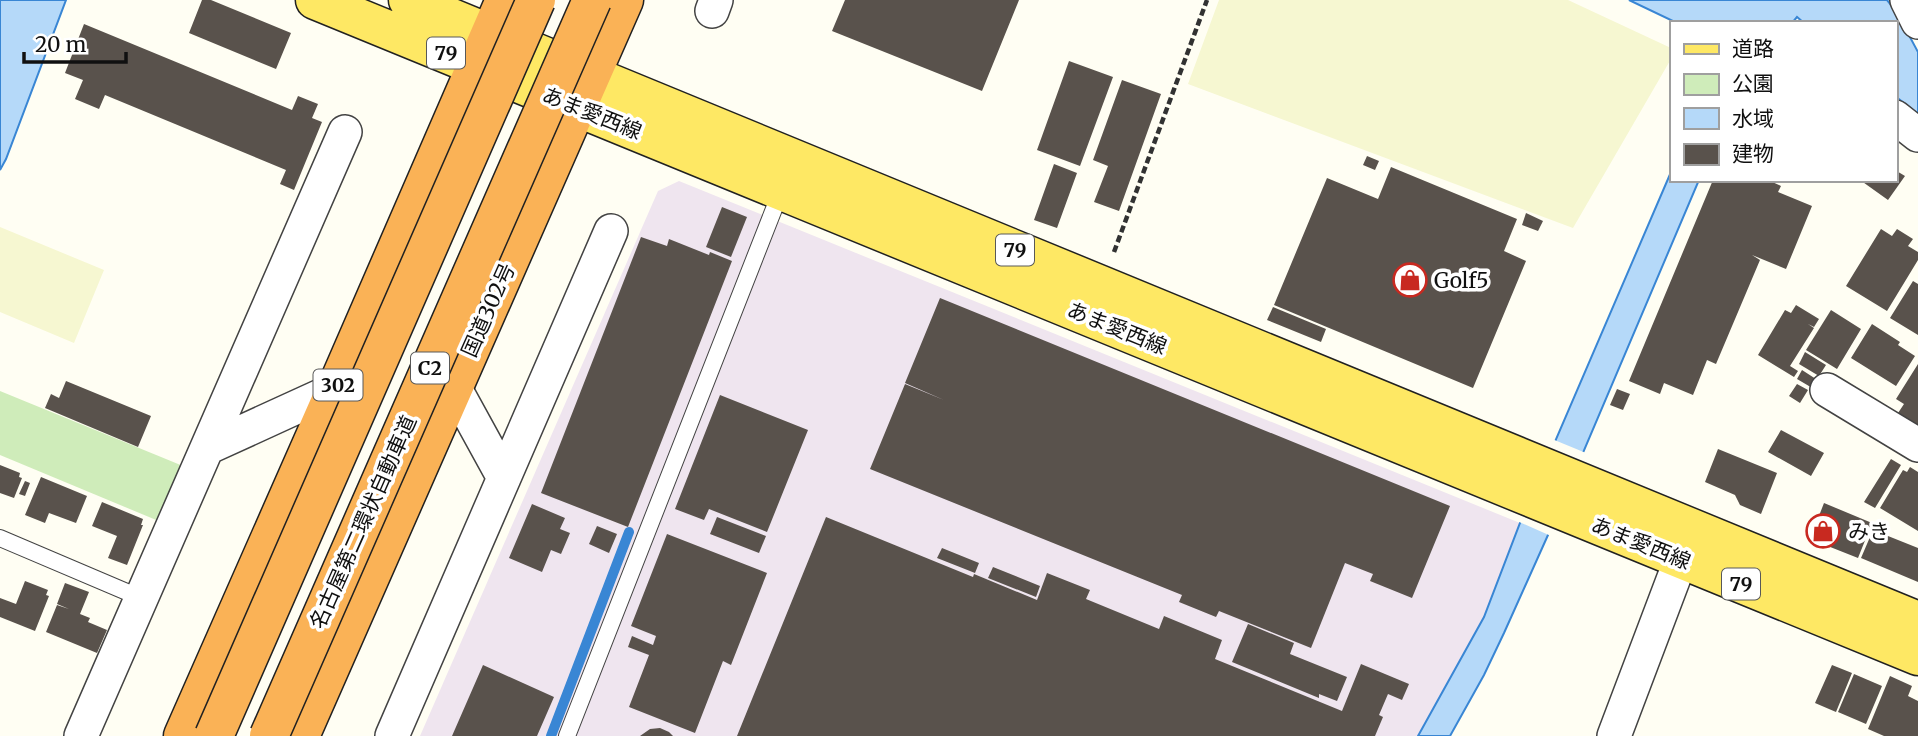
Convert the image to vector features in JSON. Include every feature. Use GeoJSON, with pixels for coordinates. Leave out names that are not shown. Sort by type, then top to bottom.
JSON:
{"type":"FeatureCollection","features":[{"type":"Feature","properties":{"kind":"highway","name":"C2"},"geometry":{"type":"LineString","coordinates":[[214,736],[536,0]]}},
{"type":"Feature","properties":{"kind":"highway","name":"名古屋第二環状自動車道"},"geometry":{"type":"LineString","coordinates":[[269,736],[592,0]]}},
{"type":"Feature","properties":{"kind":"highway","name":"国道302号"},"geometry":{"type":"LineString","coordinates":[[300,736],[624,0]]}},
{"type":"Feature","properties":{"kind":"highway","name":"302"},"geometry":{"type":"LineString","coordinates":[[183,736],[491,33]]}},
{"type":"Feature","properties":{"kind":"highway"},"geometry":{"type":"LineString","coordinates":[[171,736],[253,576]]}},
{"type":"Feature","properties":{"kind":"highway"},"geometry":{"type":"LineString","coordinates":[[312,736],[352,618]]}},
{"type":"Feature","properties":{"kind":"main road","name":"あま愛西線"},"geometry":{"type":"LineString","coordinates":[[315,0],[491,33]]}},
{"type":"Feature","properties":{"kind":"main road","name":"あま愛西線"},"geometry":{"type":"LineString","coordinates":[[408,0],[491,33],[584,91],[780,191],[1571,496],[1918,621]]}},
{"type":"Feature","properties":{"kind":"main road","name":"あま愛西線"},"geometry":{"type":"LineString","coordinates":[[584,91],[1533,481]]}},
{"type":"Feature","properties":{"kind":"main road","name":"あま愛西線"},"geometry":{"type":"LineString","coordinates":[[1571,496],[1681,559],[1918,656]]}},
{"type":"Feature","properties":{"kind":"street"},"geometry":{"type":"LineString","coordinates":[[1907,0],[1918,20]]}},
{"type":"Feature","properties":{"kind":"street"},"geometry":{"type":"LineString","coordinates":[[1897,119],[1918,135]]}},
{"type":"Feature","properties":{"kind":"street"},"geometry":{"type":"LineString","coordinates":[[81,736],[345,132]]}},
{"type":"Feature","properties":{"kind":"street"},"geometry":{"type":"LineString","coordinates":[[391,736],[611,231]]}},
{"type":"Feature","properties":{"kind":"street"},"geometry":{"type":"LineString","coordinates":[[454,387],[504,478]]}},
{"type":"Feature","properties":{"kind":"street"},"geometry":{"type":"LineString","coordinates":[[207,448],[337,389]]}},
{"type":"Feature","properties":{"kind":"street"},"geometry":{"type":"LineString","coordinates":[[1827,390],[1918,445]]}},
{"type":"Feature","properties":{"kind":"street"},"geometry":{"type":"LineString","coordinates":[[1614,736],[1681,559]]}},
{"type":"Feature","properties":{"kind":"lane"},"geometry":{"type":"LineString","coordinates":[[567,736],[780,191]]}},
{"type":"Feature","properties":{"kind":"lane"},"geometry":{"type":"LineString","coordinates":[[0,538],[141,598]]}},
{"type":"Feature","properties":{"kind":"path"},"geometry":{"type":"LineString","coordinates":[[1111,261],[1207,0]]}},
{"type":"Feature","properties":{"kind":"shaded area"},"geometry":{"type":"Polygon","coordinates":[[[679,181],[1520,523],[1484,617],[1418,736],[420,736],[658,191],[679,181]]]}},
{"type":"Feature","properties":{"kind":"green space"},"geometry":{"type":"Polygon","coordinates":[[[1219,0],[1568,0],[1670,48],[1670,61],[1573,228],[1188,84],[1219,0]]]}},
{"type":"Feature","properties":{"kind":"green space"},"geometry":{"type":"Polygon","coordinates":[[[0,227],[104,270],[74,343],[0,312],[0,227]]]}},
{"type":"Feature","properties":{"kind":"green space"},"geometry":{"type":"Polygon","coordinates":[[[0,391],[183,466],[161,522],[0,455],[0,391]]]}},
{"type":"Feature","properties":{"kind":"water"},"geometry":{"type":"Polygon","coordinates":[[[0,0],[66,0],[0,170],[0,0]]]}},
{"type":"Feature","properties":{"kind":"water"},"geometry":{"type":"Polygon","coordinates":[[[1629,0],[1887,0],[1918,52],[1918,114],[1897,98],[1897,21],[1802,21],[1797,17],[1794,21],[1673,21],[1629,0]]]}},
{"type":"Feature","properties":{"kind":"water"},"geometry":{"type":"Polygon","coordinates":[[[1670,174],[1670,182],[1698,182],[1548,535],[1484,675],[1450,736],[1418,736],[1484,617],[1520,523],[1670,174]]]}},
{"type":"Feature","properties":{"kind":"pier"},"geometry":{"type":"Polygon","coordinates":[[[1552,439],[1586,453],[1551,536],[1517,521],[1552,439]]]}},
{"type":"Feature","properties":{"kind":"building"},"geometry":{"type":"Polygon","coordinates":[[[202,0],[211,0],[291,33],[276,69],[189,33],[202,0]]]}},
{"type":"Feature","properties":{"kind":"building"},"geometry":{"type":"Polygon","coordinates":[[[845,0],[1019,0],[982,91],[832,31],[845,0]]]}},
{"type":"Feature","properties":{"kind":"building"},"geometry":{"type":"Polygon","coordinates":[[[84,24],[292,110],[298,96],[318,104],[312,118],[322,122],[294,190],[280,184],[286,170],[105,95],[99,109],[75,99],[83,80],[65,73],[84,24]]]}},
{"type":"Feature","properties":{"kind":"building"},"geometry":{"type":"Polygon","coordinates":[[[1069,61],[1113,77],[1080,166],[1037,150],[1069,61]]]}},
{"type":"Feature","properties":{"kind":"building"},"geometry":{"type":"Polygon","coordinates":[[[1122,80],[1161,94],[1119,211],[1094,202],[1108,166],[1093,160],[1122,80]]]}},
{"type":"Feature","properties":{"kind":"building"},"geometry":{"type":"Polygon","coordinates":[[[1367,156],[1379,161],[1375,170],[1363,165],[1367,156]]]}},
{"type":"Feature","properties":{"kind":"building"},"geometry":{"type":"Polygon","coordinates":[[[1054,164],[1077,173],[1057,228],[1034,220],[1054,164]]]}},
{"type":"Feature","properties":{"kind":"building"},"geometry":{"type":"Polygon","coordinates":[[[1391,167],[1517,219],[1504,251],[1526,261],[1473,388],[1274,305],[1327,178],[1378,199],[1391,167]]]}},
{"type":"Feature","properties":{"kind":"building"},"geometry":{"type":"Polygon","coordinates":[[[1897,171],[1905,176],[1888,200],[1863,182],[1897,182],[1897,171]]]}},
{"type":"Feature","properties":{"kind":"building"},"geometry":{"type":"Polygon","coordinates":[[[1712,182],[1772,182],[1781,186],[1778,192],[1812,206],[1786,269],[1752,255],[1760,260],[1716,364],[1707,360],[1693,395],[1664,383],[1660,394],[1629,381],[1712,182]]]}},
{"type":"Feature","properties":{"kind":"building"},"geometry":{"type":"Polygon","coordinates":[[[722,207],[747,217],[731,257],[706,247],[722,207]]]}},
{"type":"Feature","properties":{"kind":"building"},"geometry":{"type":"Polygon","coordinates":[[[1526,213],[1543,221],[1538,231],[1522,225],[1526,213]]]}},
{"type":"Feature","properties":{"kind":"building"},"geometry":{"type":"Polygon","coordinates":[[[1881,229],[1892,236],[1897,229],[1913,239],[1908,246],[1918,252],[1918,260],[1887,311],[1846,286],[1881,229]]]}},
{"type":"Feature","properties":{"kind":"building"},"geometry":{"type":"Polygon","coordinates":[[[641,237],[667,246],[669,239],[732,261],[628,527],[541,493],[641,237]]]}},
{"type":"Feature","properties":{"kind":"building"},"geometry":{"type":"Polygon","coordinates":[[[1913,281],[1918,284],[1918,335],[1890,318],[1913,281]]]}},
{"type":"Feature","properties":{"kind":"building"},"geometry":{"type":"Polygon","coordinates":[[[940,298],[1450,506],[1412,598],[1370,581],[1373,574],[1345,563],[1311,648],[1219,611],[1216,617],[1179,602],[1182,595],[870,469],[905,384],[944,400],[905,383],[940,298]]]}},
{"type":"Feature","properties":{"kind":"building"},"geometry":{"type":"Polygon","coordinates":[[[1796,305],[1819,319],[1814,327],[1808,324],[1814,328],[1790,366],[1798,371],[1794,377],[1758,355],[1785,310],[1791,313],[1796,305]]]}},
{"type":"Feature","properties":{"kind":"building"},"geometry":{"type":"Polygon","coordinates":[[[1273,307],[1326,329],[1321,342],[1267,320],[1273,307]]]}},
{"type":"Feature","properties":{"kind":"building"},"geometry":{"type":"Polygon","coordinates":[[[1831,310],[1861,329],[1837,369],[1806,350],[1831,310]]]}},
{"type":"Feature","properties":{"kind":"building"},"geometry":{"type":"Polygon","coordinates":[[[1872,324],[1900,342],[1898,345],[1915,356],[1896,386],[1851,358],[1872,324]]]}},
{"type":"Feature","properties":{"kind":"building"},"geometry":{"type":"Polygon","coordinates":[[[1805,352],[1826,365],[1819,376],[1799,364],[1805,352]]]}},
{"type":"Feature","properties":{"kind":"building"},"geometry":{"type":"Polygon","coordinates":[[[1918,364],[1918,432],[1898,413],[1904,404],[1896,399],[1918,364]]]}},
{"type":"Feature","properties":{"kind":"building"},"geometry":{"type":"Polygon","coordinates":[[[1802,370],[1819,381],[1814,389],[1797,379],[1802,370]]]}},
{"type":"Feature","properties":{"kind":"building"},"geometry":{"type":"Polygon","coordinates":[[[66,381],[151,416],[138,447],[45,408],[51,394],[59,398],[66,381]]]}},
{"type":"Feature","properties":{"kind":"building"},"geometry":{"type":"Polygon","coordinates":[[[1797,384],[1808,390],[1800,403],[1789,396],[1797,384]]]}},
{"type":"Feature","properties":{"kind":"building"},"geometry":{"type":"Polygon","coordinates":[[[1617,389],[1630,394],[1623,410],[1610,405],[1617,389]]]}},
{"type":"Feature","properties":{"kind":"building"},"geometry":{"type":"Polygon","coordinates":[[[720,395],[808,430],[767,532],[709,509],[704,520],[675,509],[720,395]]]}},
{"type":"Feature","properties":{"kind":"building"},"geometry":{"type":"Polygon","coordinates":[[[1781,430],[1824,453],[1811,476],[1768,452],[1781,430]]]}},
{"type":"Feature","properties":{"kind":"building"},"geometry":{"type":"Polygon","coordinates":[[[1718,449],[1777,473],[1761,514],[1740,505],[1735,495],[1705,482],[1718,449]]]}},
{"type":"Feature","properties":{"kind":"building"},"geometry":{"type":"Polygon","coordinates":[[[1891,459],[1901,465],[1875,508],[1864,502],[1891,459]]]}},
{"type":"Feature","properties":{"kind":"building"},"geometry":{"type":"Polygon","coordinates":[[[0,465],[20,473],[19,477],[22,478],[14,498],[0,493],[0,465]]]}},
{"type":"Feature","properties":{"kind":"building"},"geometry":{"type":"Polygon","coordinates":[[[1910,467],[1918,472],[1918,531],[1880,508],[1903,470],[1907,472],[1910,467]]]}},
{"type":"Feature","properties":{"kind":"building"},"geometry":{"type":"Polygon","coordinates":[[[41,477],[87,496],[76,523],[49,513],[45,523],[25,515],[41,477]]]}},
{"type":"Feature","properties":{"kind":"building"},"geometry":{"type":"Polygon","coordinates":[[[25,481],[30,483],[25,496],[19,494],[25,481]]]}},
{"type":"Feature","properties":{"kind":"building"},"geometry":{"type":"Polygon","coordinates":[[[102,502],[143,519],[127,565],[108,558],[117,536],[92,526],[102,502]]]}},
{"type":"Feature","properties":{"kind":"building"},"geometry":{"type":"Polygon","coordinates":[[[1824,503],[1872,523],[1858,558],[1810,539],[1824,503]]]}},
{"type":"Feature","properties":{"kind":"building"},"geometry":{"type":"Polygon","coordinates":[[[532,504],[565,518],[560,529],[570,533],[561,554],[551,550],[542,572],[509,558],[532,504]]]}},
{"type":"Feature","properties":{"kind":"building"},"geometry":{"type":"Polygon","coordinates":[[[717,517],[766,536],[759,553],[710,534],[717,517]]]}},
{"type":"Feature","properties":{"kind":"building"},"geometry":{"type":"Polygon","coordinates":[[[826,517],[1037,600],[1047,573],[1090,590],[1086,599],[1159,629],[1164,616],[1222,640],[1215,659],[1342,711],[1361,664],[1409,684],[1402,700],[1388,694],[1379,715],[1383,717],[1375,736],[737,736],[826,517]]]}},
{"type":"Feature","properties":{"kind":"building"},"geometry":{"type":"Polygon","coordinates":[[[597,526],[617,534],[609,553],[589,544],[597,526]]]}},
{"type":"Feature","properties":{"kind":"building"},"geometry":{"type":"Polygon","coordinates":[[[1873,530],[1918,548],[1918,582],[1861,558],[1873,530]]]}},
{"type":"Feature","properties":{"kind":"building"},"geometry":{"type":"Polygon","coordinates":[[[667,534],[767,573],[731,665],[723,661],[695,733],[629,707],[649,655],[628,647],[632,636],[653,645],[656,636],[631,626],[667,534]]]}},
{"type":"Feature","properties":{"kind":"building"},"geometry":{"type":"Polygon","coordinates":[[[942,548],[979,563],[975,573],[937,558],[942,548]]]}},
{"type":"Feature","properties":{"kind":"building"},"geometry":{"type":"Polygon","coordinates":[[[993,567],[1040,586],[1036,597],[988,578],[993,567]]]}},
{"type":"Feature","properties":{"kind":"building"},"geometry":{"type":"Polygon","coordinates":[[[25,581],[48,590],[46,595],[49,596],[35,631],[0,617],[0,598],[16,604],[25,581]]]}},
{"type":"Feature","properties":{"kind":"building"},"geometry":{"type":"Polygon","coordinates":[[[65,583],[89,592],[80,614],[90,618],[88,622],[107,630],[97,653],[46,632],[57,605],[69,609],[57,604],[65,583]]]}},
{"type":"Feature","properties":{"kind":"building"},"geometry":{"type":"Polygon","coordinates":[[[1248,624],[1294,643],[1290,654],[1347,677],[1337,701],[1319,694],[1319,698],[1232,662],[1248,624]]]}},
{"type":"Feature","properties":{"kind":"building"},"geometry":{"type":"Polygon","coordinates":[[[483,665],[554,697],[537,736],[452,736],[483,665]]]}},
{"type":"Feature","properties":{"kind":"building"},"geometry":{"type":"Polygon","coordinates":[[[1832,665],[1852,673],[1836,712],[1815,703],[1832,665]]]}},
{"type":"Feature","properties":{"kind":"building"},"geometry":{"type":"Polygon","coordinates":[[[1854,674],[1882,686],[1866,724],[1838,712],[1854,674]]]}},
{"type":"Feature","properties":{"kind":"building"},"geometry":{"type":"Polygon","coordinates":[[[1890,676],[1912,686],[1908,696],[1918,701],[1918,736],[1884,736],[1868,729],[1890,676]]]}},
{"type":"Feature","properties":{"kind":"building"},"geometry":{"type":"Polygon","coordinates":[[[660,728],[673,736],[640,736],[650,729],[660,728]]]}},
{"type":"Feature","properties":{"kind":"waterway"},"geometry":{"type":"LineString","coordinates":[[551,736],[629,532]]}},
{"type":"Feature","properties":{"kind":"place","name":"Golf5"},"geometry":{"type":"Point","coordinates":[1410,280]}},
{"type":"Feature","properties":{"kind":"place","name":"みき"},"geometry":{"type":"Point","coordinates":[1823,531]}}]}
